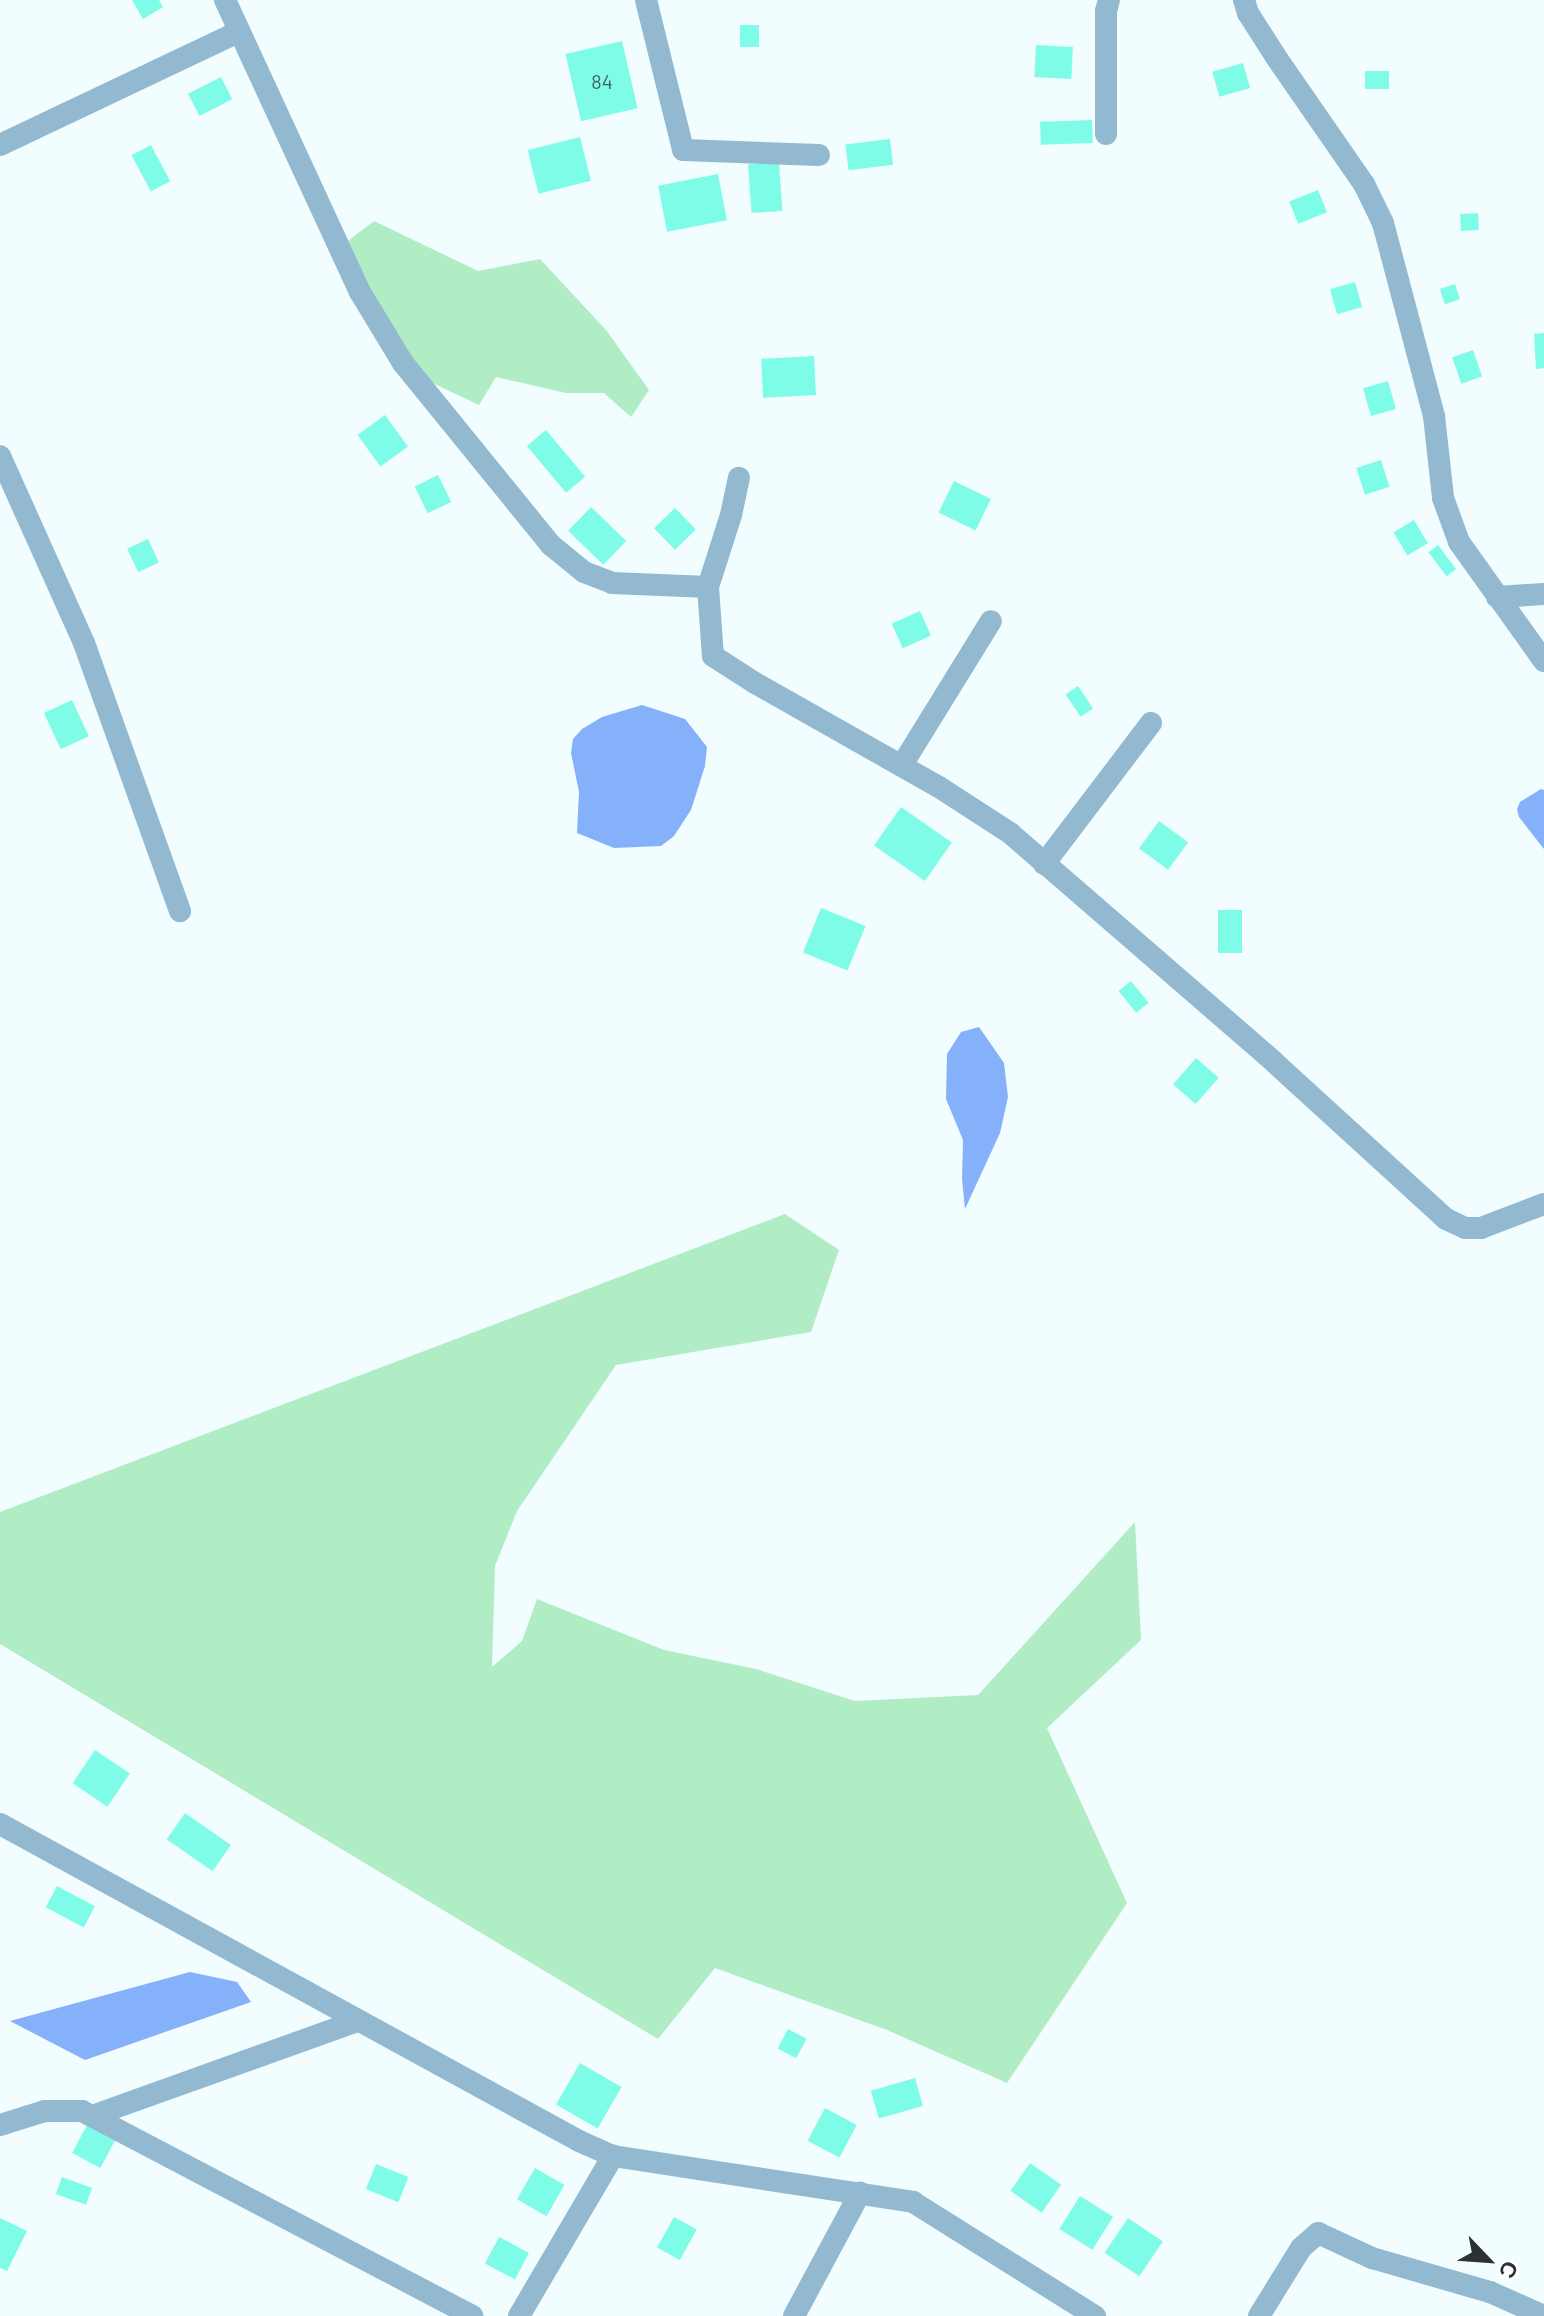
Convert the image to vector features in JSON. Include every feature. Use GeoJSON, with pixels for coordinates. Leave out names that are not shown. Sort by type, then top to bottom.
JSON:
{"type":"FeatureCollection","features":[{"type":"Feature","properties":{"kind":"street"},"geometry":{"type":"LineString","coordinates":[[225,0],[360,292],[395,351],[551,545],[584,572],[612,583],[708,587]]}},
{"type":"Feature","properties":{"kind":"street"},"geometry":{"type":"LineString","coordinates":[[646,0],[683,150],[819,155]]}},
{"type":"Feature","properties":{"kind":"street"},"geometry":{"type":"LineString","coordinates":[[1106,134],[1106,11],[1109,0]]}},
{"type":"Feature","properties":{"kind":"street"},"geometry":{"type":"LineString","coordinates":[[1244,0],[1248,13],[1269,46],[1364,184],[1383,223],[1434,416],[1443,498],[1459,542],[1544,661]]}},
{"type":"Feature","properties":{"kind":"street"},"geometry":{"type":"LineString","coordinates":[[0,145],[238,32]]}},
{"type":"Feature","properties":{"kind":"street"},"geometry":{"type":"LineString","coordinates":[[0,456],[84,643],[180,911]]}},
{"type":"Feature","properties":{"kind":"street"},"geometry":{"type":"LineString","coordinates":[[739,478],[731,515],[708,587],[713,656],[755,683],[902,765],[1010,833],[1274,1062],[1446,1219],[1465,1228],[1481,1228],[1544,1204]]}},
{"type":"Feature","properties":{"kind":"street"},"geometry":{"type":"LineString","coordinates":[[1497,597],[1544,594]]}},
{"type":"Feature","properties":{"kind":"street"},"geometry":{"type":"LineString","coordinates":[[902,765],[991,621]]}},
{"type":"Feature","properties":{"kind":"street"},"geometry":{"type":"LineString","coordinates":[[1044,864],[1151,723]]}},
{"type":"Feature","properties":{"kind":"street"},"geometry":{"type":"LineString","coordinates":[[0,1824],[579,2141],[613,2156],[913,2202],[1095,2316]]}},
{"type":"Feature","properties":{"kind":"street"},"geometry":{"type":"LineString","coordinates":[[92,2116],[357,2021]]}},
{"type":"Feature","properties":{"kind":"street"},"geometry":{"type":"LineString","coordinates":[[0,2125],[45,2111],[82,2111],[472,2316]]}},
{"type":"Feature","properties":{"kind":"street"},"geometry":{"type":"LineString","coordinates":[[519,2316],[613,2156]]}},
{"type":"Feature","properties":{"kind":"street"},"geometry":{"type":"LineString","coordinates":[[794,2316],[860,2193]]}},
{"type":"Feature","properties":{"kind":"street"},"geometry":{"type":"LineString","coordinates":[[1259,2316],[1301,2248],[1318,2233],[1372,2258],[1490,2292],[1544,2316]]}},
{"type":"Feature","properties":{"kind":"green space"},"geometry":{"type":"Polygon","coordinates":[[[374,221],[478,271],[540,259],[606,330],[649,390],[631,417],[604,393],[566,393],[496,377],[479,405],[424,379],[344,244],[374,221]]]}},
{"type":"Feature","properties":{"kind":"green space"},"geometry":{"type":"Polygon","coordinates":[[[785,1214],[839,1250],[811,1332],[616,1365],[517,1511],[495,1566],[492,1667],[522,1641],[537,1599],[664,1650],[756,1669],[855,1701],[978,1695],[1135,1522],[1141,1640],[1047,1728],[1127,1903],[1007,2083],[887,2030],[715,1968],[658,2039],[0,1644],[0,1512],[785,1214]]]}},
{"type":"Feature","properties":{"kind":"water"},"geometry":{"type":"Polygon","coordinates":[[[642,705],[685,719],[707,747],[705,766],[691,810],[674,836],[661,846],[614,848],[577,833],[579,792],[571,753],[573,739],[582,729],[602,717],[642,705]]]}},
{"type":"Feature","properties":{"kind":"water"},"geometry":{"type":"Polygon","coordinates":[[[1544,790],[1544,849],[1519,817],[1517,809],[1520,802],[1544,790]]]}},
{"type":"Feature","properties":{"kind":"water"},"geometry":{"type":"Polygon","coordinates":[[[979,1027],[1004,1063],[1008,1097],[1000,1133],[965,1209],[963,1140],[946,1099],[947,1054],[961,1032],[979,1027]]]}},
{"type":"Feature","properties":{"kind":"water"},"geometry":{"type":"Polygon","coordinates":[[[190,1972],[237,1982],[251,2002],[85,2060],[10,2021],[190,1972]]]}},
{"type":"Feature","properties":{"kind":"building"},"geometry":{"type":"Polygon","coordinates":[[[132,0],[159,0],[163,7],[143,19],[132,0]]]}},
{"type":"Feature","properties":{"kind":"building"},"geometry":{"type":"Polygon","coordinates":[[[740,25],[759,25],[759,47],[740,47],[740,25]]]}},
{"type":"Feature","properties":{"kind":"building"},"geometry":{"type":"Polygon","coordinates":[[[622,41],[638,108],[581,121],[565,54],[622,41]]]}},
{"type":"Feature","properties":{"kind":"building"},"geometry":{"type":"Polygon","coordinates":[[[1036,45],[1073,47],[1071,79],[1034,77],[1036,45]]]}},
{"type":"Feature","properties":{"kind":"building"},"geometry":{"type":"Polygon","coordinates":[[[1243,63],[1250,88],[1219,97],[1212,72],[1243,63]]]}},
{"type":"Feature","properties":{"kind":"building"},"geometry":{"type":"Polygon","coordinates":[[[1365,71],[1389,71],[1389,89],[1365,89],[1365,71]]]}},
{"type":"Feature","properties":{"kind":"building"},"geometry":{"type":"Polygon","coordinates":[[[221,77],[232,99],[199,116],[188,94],[221,77]]]}},
{"type":"Feature","properties":{"kind":"building"},"geometry":{"type":"Polygon","coordinates":[[[1092,120],[1093,143],[1041,145],[1040,122],[1092,120]]]}},
{"type":"Feature","properties":{"kind":"building"},"geometry":{"type":"Polygon","coordinates":[[[580,137],[591,181],[538,194],[528,150],[580,137]]]}},
{"type":"Feature","properties":{"kind":"building"},"geometry":{"type":"Polygon","coordinates":[[[890,139],[893,165],[849,170],[845,144],[890,139]]]}},
{"type":"Feature","properties":{"kind":"building"},"geometry":{"type":"Polygon","coordinates":[[[151,145],[170,181],[151,192],[132,155],[151,145]]]}},
{"type":"Feature","properties":{"kind":"building"},"geometry":{"type":"Polygon","coordinates":[[[779,162],[782,211],[751,213],[748,164],[779,162]]]}},
{"type":"Feature","properties":{"kind":"building"},"geometry":{"type":"Polygon","coordinates":[[[718,174],[727,220],[667,232],[658,186],[718,174]]]}},
{"type":"Feature","properties":{"kind":"building"},"geometry":{"type":"Polygon","coordinates":[[[1318,190],[1327,212],[1298,224],[1289,202],[1318,190]]]}},
{"type":"Feature","properties":{"kind":"building"},"geometry":{"type":"Polygon","coordinates":[[[1478,213],[1479,230],[1461,231],[1460,214],[1478,213]]]}},
{"type":"Feature","properties":{"kind":"building"},"geometry":{"type":"Polygon","coordinates":[[[1355,282],[1362,307],[1337,314],[1330,289],[1355,282]]]}},
{"type":"Feature","properties":{"kind":"building"},"geometry":{"type":"Polygon","coordinates":[[[1455,284],[1460,299],[1445,304],[1440,289],[1455,284]]]}},
{"type":"Feature","properties":{"kind":"building"},"geometry":{"type":"Polygon","coordinates":[[[1544,333],[1544,368],[1536,369],[1534,334],[1544,333]]]}},
{"type":"Feature","properties":{"kind":"building"},"geometry":{"type":"Polygon","coordinates":[[[1473,350],[1482,376],[1461,384],[1452,357],[1473,350]]]}},
{"type":"Feature","properties":{"kind":"building"},"geometry":{"type":"Polygon","coordinates":[[[814,356],[816,395],[763,398],[761,359],[814,356]]]}},
{"type":"Feature","properties":{"kind":"building"},"geometry":{"type":"Polygon","coordinates":[[[1388,381],[1396,409],[1371,416],[1363,388],[1388,381]]]}},
{"type":"Feature","properties":{"kind":"building"},"geometry":{"type":"Polygon","coordinates":[[[385,415],[408,447],[380,467],[357,435],[385,415]]]}},
{"type":"Feature","properties":{"kind":"building"},"geometry":{"type":"Polygon","coordinates":[[[546,430],[585,477],[566,493],[527,446],[546,430]]]}},
{"type":"Feature","properties":{"kind":"building"},"geometry":{"type":"Polygon","coordinates":[[[1381,460],[1390,487],[1365,495],[1356,468],[1381,460]]]}},
{"type":"Feature","properties":{"kind":"building"},"geometry":{"type":"Polygon","coordinates":[[[438,475],[451,502],[428,513],[415,486],[438,475]]]}},
{"type":"Feature","properties":{"kind":"building"},"geometry":{"type":"Polygon","coordinates":[[[954,481],[991,499],[976,530],[939,512],[954,481]]]}},
{"type":"Feature","properties":{"kind":"building"},"geometry":{"type":"Polygon","coordinates":[[[591,507],[626,541],[603,565],[568,531],[591,507]]]}},
{"type":"Feature","properties":{"kind":"building"},"geometry":{"type":"Polygon","coordinates":[[[675,508],[696,530],[675,550],[654,528],[675,508]]]}},
{"type":"Feature","properties":{"kind":"building"},"geometry":{"type":"Polygon","coordinates":[[[1414,520],[1428,543],[1407,556],[1393,532],[1414,520]]]}},
{"type":"Feature","properties":{"kind":"building"},"geometry":{"type":"Polygon","coordinates":[[[148,539],[159,563],[138,572],[127,549],[148,539]]]}},
{"type":"Feature","properties":{"kind":"building"},"geometry":{"type":"Polygon","coordinates":[[[1438,545],[1456,569],[1446,576],[1428,552],[1438,545]]]}},
{"type":"Feature","properties":{"kind":"building"},"geometry":{"type":"Polygon","coordinates":[[[920,611],[931,636],[903,648],[892,624],[920,611]]]}},
{"type":"Feature","properties":{"kind":"building"},"geometry":{"type":"Polygon","coordinates":[[[1078,686],[1093,708],[1081,717],[1066,694],[1078,686]]]}},
{"type":"Feature","properties":{"kind":"building"},"geometry":{"type":"Polygon","coordinates":[[[72,700],[89,736],[61,749],[44,713],[72,700]]]}},
{"type":"Feature","properties":{"kind":"building"},"geometry":{"type":"Polygon","coordinates":[[[901,807],[952,843],[925,881],[874,846],[901,807]]]}},
{"type":"Feature","properties":{"kind":"building"},"geometry":{"type":"Polygon","coordinates":[[[1159,821],[1188,842],[1168,870],[1139,849],[1159,821]]]}},
{"type":"Feature","properties":{"kind":"building"},"geometry":{"type":"Polygon","coordinates":[[[821,908],[866,926],[848,970],[803,953],[821,908]]]}},
{"type":"Feature","properties":{"kind":"building"},"geometry":{"type":"Polygon","coordinates":[[[1218,910],[1242,910],[1242,953],[1218,953],[1218,910]]]}},
{"type":"Feature","properties":{"kind":"building"},"geometry":{"type":"Polygon","coordinates":[[[1131,981],[1149,1003],[1136,1013],[1119,991],[1131,981]]]}},
{"type":"Feature","properties":{"kind":"building"},"geometry":{"type":"Polygon","coordinates":[[[1196,1058],[1219,1078],[1196,1104],[1173,1084],[1196,1058]]]}},
{"type":"Feature","properties":{"kind":"building"},"geometry":{"type":"Polygon","coordinates":[[[95,1750],[130,1773],[107,1807],[73,1783],[95,1750]]]}},
{"type":"Feature","properties":{"kind":"building"},"geometry":{"type":"Polygon","coordinates":[[[185,1813],[231,1845],[213,1871],[167,1839],[185,1813]]]}},
{"type":"Feature","properties":{"kind":"building"},"geometry":{"type":"Polygon","coordinates":[[[57,1886],[95,1906],[84,1927],[46,1907],[57,1886]]]}},
{"type":"Feature","properties":{"kind":"building"},"geometry":{"type":"Polygon","coordinates":[[[788,2029],[807,2039],[796,2058],[778,2048],[788,2029]]]}},
{"type":"Feature","properties":{"kind":"building"},"geometry":{"type":"Polygon","coordinates":[[[580,2063],[622,2087],[598,2129],[556,2105],[580,2063]]]}},
{"type":"Feature","properties":{"kind":"building"},"geometry":{"type":"Polygon","coordinates":[[[915,2078],[923,2106],[879,2119],[871,2091],[915,2078]]]}},
{"type":"Feature","properties":{"kind":"building"},"geometry":{"type":"Polygon","coordinates":[[[825,2108],[857,2125],[839,2158],[808,2141],[825,2108]]]}},
{"type":"Feature","properties":{"kind":"building"},"geometry":{"type":"Polygon","coordinates":[[[88,2123],[116,2138],[100,2168],[72,2153],[88,2123]]]}},
{"type":"Feature","properties":{"kind":"building"},"geometry":{"type":"Polygon","coordinates":[[[1030,2163],[1061,2185],[1042,2213],[1010,2191],[1030,2163]]]}},
{"type":"Feature","properties":{"kind":"building"},"geometry":{"type":"Polygon","coordinates":[[[376,2164],[408,2177],[398,2202],[366,2189],[376,2164]]]}},
{"type":"Feature","properties":{"kind":"building"},"geometry":{"type":"Polygon","coordinates":[[[535,2168],[564,2185],[546,2216],[517,2199],[535,2168]]]}},
{"type":"Feature","properties":{"kind":"building"},"geometry":{"type":"Polygon","coordinates":[[[62,2177],[92,2188],[86,2205],[56,2194],[62,2177]]]}},
{"type":"Feature","properties":{"kind":"building"},"geometry":{"type":"Polygon","coordinates":[[[1080,2196],[1113,2217],[1092,2250],[1059,2229],[1080,2196]]]}},
{"type":"Feature","properties":{"kind":"building"},"geometry":{"type":"Polygon","coordinates":[[[674,2217],[697,2230],[680,2260],[657,2248],[674,2217]]]}},
{"type":"Feature","properties":{"kind":"building"},"geometry":{"type":"Polygon","coordinates":[[[0,2218],[27,2231],[7,2271],[0,2268],[0,2218]]]}},
{"type":"Feature","properties":{"kind":"building"},"geometry":{"type":"Polygon","coordinates":[[[1128,2218],[1163,2241],[1139,2276],[1105,2253],[1128,2218]]]}},
{"type":"Feature","properties":{"kind":"building"},"geometry":{"type":"Polygon","coordinates":[[[499,2237],[529,2253],[515,2279],[485,2263],[499,2237]]]}}]}
